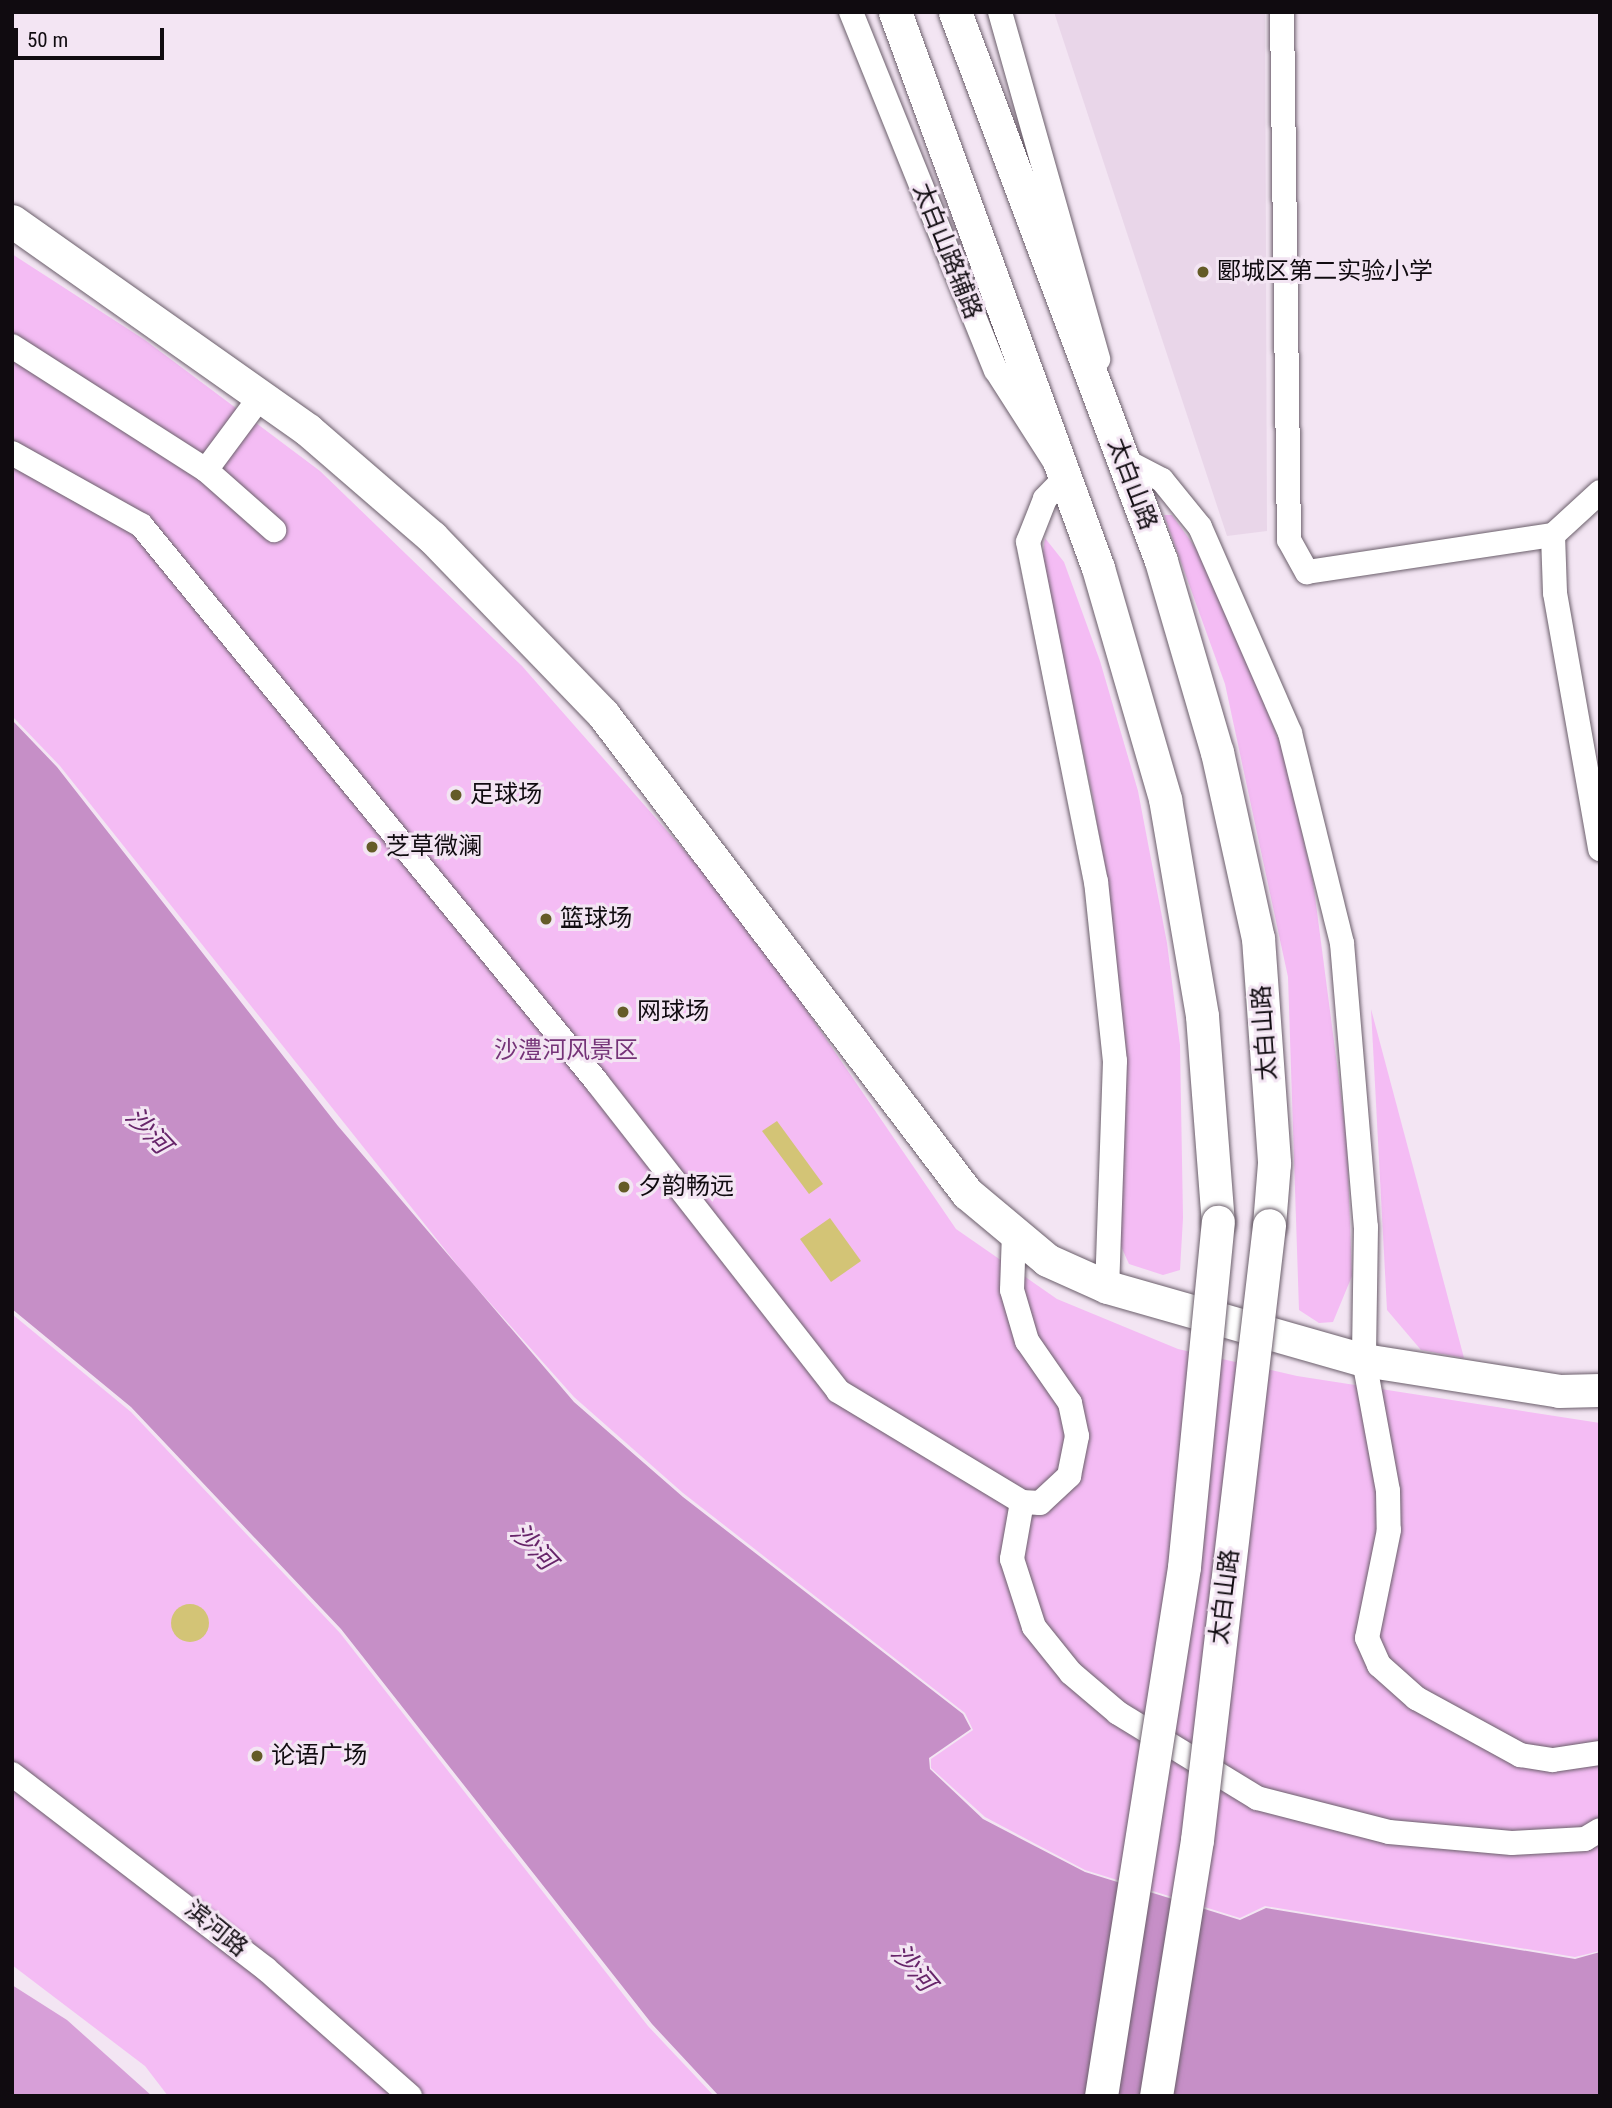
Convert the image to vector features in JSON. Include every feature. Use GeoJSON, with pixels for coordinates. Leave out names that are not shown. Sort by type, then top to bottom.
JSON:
{"type":"FeatureCollection","features":[{"type":"Feature","properties":{"kind":"main road","name":"太白山路"},"geometry":{"type":"LineString","coordinates":[[956,12],[1161,561],[1217,752],[1258,938],[1274,1163],[1269,1225],[1196,1840],[1156,2096]]}},
{"type":"Feature","properties":{"kind":"main road","name":"太白山路"},"geometry":{"type":"LineString","coordinates":[[895,15],[1065,478],[1165,799],[1202,1016],[1218,1222],[1184,1567],[1101,2096]]}},
{"type":"Feature","properties":{"kind":"main road"},"geometry":{"type":"LineString","coordinates":[[12,221],[261,396],[432,537],[603,714],[968,1193],[1047,1260],[1107,1287],[1364,1360],[1559,1391],[1600,1390]]}},
{"type":"Feature","properties":{"kind":"street","name":"太白山路辅路"},"geometry":{"type":"LineString","coordinates":[[851,12],[996,370],[1065,478]]}},
{"type":"Feature","properties":{"kind":"street"},"geometry":{"type":"LineString","coordinates":[[1000,12],[1086,306],[1122,459],[1162,480],[1200,527],[1290,733],[1342,943],[1366,1227],[1364,1360],[1388,1491],[1389,1530],[1367,1638],[1379,1665],[1416,1698],[1520,1755],[1553,1760],[1600,1753]]}},
{"type":"Feature","properties":{"kind":"street"},"geometry":{"type":"LineString","coordinates":[[1282,12],[1289,540],[1307,572],[1553,535],[1600,492]]}},
{"type":"Feature","properties":{"kind":"street"},"geometry":{"type":"LineString","coordinates":[[12,346],[206,470],[274,530]]}},
{"type":"Feature","properties":{"kind":"street"},"geometry":{"type":"LineString","coordinates":[[206,470],[261,396]]}},
{"type":"Feature","properties":{"kind":"street"},"geometry":{"type":"LineString","coordinates":[[12,453],[141,525],[597,1082],[838,1391],[1022,1502],[1052,1497],[1069,1476],[1077,1436],[1070,1403],[1027,1341],[1012,1290],[1014,1233]]}},
{"type":"Feature","properties":{"kind":"street"},"geometry":{"type":"LineString","coordinates":[[1065,478],[1045,499],[1028,542],[1096,881],[1112,1033],[1107,1287]]}},
{"type":"Feature","properties":{"kind":"street"},"geometry":{"type":"LineString","coordinates":[[1553,535],[1555,593],[1600,849]]}},
{"type":"Feature","properties":{"kind":"street"},"geometry":{"type":"LineString","coordinates":[[1022,1502],[1012,1559],[1042,1636],[1118,1713],[1258,1798],[1389,1832],[1513,1843],[1585,1839],[1600,1830]]}},
{"type":"Feature","properties":{"kind":"street","name":"滨河路"},"geometry":{"type":"LineString","coordinates":[[12,1774],[266,1969],[410,2096]]}},
{"type":"Feature","properties":{"kind":"shaded area","name":"郾城区第二实验小学"},"geometry":{"type":"Polygon","coordinates":[[[1054,12],[1265,12],[1267,531],[1227,536],[1054,12]]]}},
{"type":"Feature","properties":{"kind":"shaded area"},"geometry":{"type":"Polygon","coordinates":[[[12,1985],[67,2020],[152,2096],[12,2096],[12,1985]]]}},
{"type":"Feature","properties":{"kind":"green space","name":"沙澧河风景区"},"geometry":{"type":"Polygon","coordinates":[[[12,254],[145,340],[320,471],[522,666],[742,916],[956,1229],[1057,1299],[1178,1349],[1297,1376],[1600,1423],[1600,1951],[1575,1957],[1265,1906],[1240,1918],[1085,1870],[985,1817],[931,1768],[931,1759],[973,1730],[965,1713],[683,1493],[574,1397],[466,1276],[60,766],[12,716],[12,254]]]}},
{"type":"Feature","properties":{"kind":"green space"},"geometry":{"type":"Polygon","coordinates":[[[1164,515],[1172,515],[1200,554],[1250,668],[1283,751],[1313,881],[1347,1141],[1352,1276],[1333,1322],[1319,1323],[1299,1310],[1288,977],[1225,684],[1164,515]]]}},
{"type":"Feature","properties":{"kind":"green space"},"geometry":{"type":"Polygon","coordinates":[[[1045,538],[1064,562],[1100,661],[1138,791],[1167,943],[1180,1045],[1183,1218],[1180,1270],[1163,1275],[1129,1264],[1120,1244],[1126,1048],[1094,803],[1042,560],[1045,538]]]}},
{"type":"Feature","properties":{"kind":"green space"},"geometry":{"type":"Polygon","coordinates":[[[1371,1009],[1464,1358],[1421,1350],[1387,1310],[1371,1009]]]}},
{"type":"Feature","properties":{"kind":"green space"},"geometry":{"type":"Polygon","coordinates":[[[12,1314],[131,1412],[340,1633],[648,2026],[714,2096],[168,2096],[145,2066],[12,1965],[12,1314]]]}},
{"type":"Feature","properties":{"kind":"water","name":"沙河"},"geometry":{"type":"Polygon","coordinates":[[[12,720],[57,767],[338,1126],[574,1402],[683,1497],[963,1714],[971,1729],[929,1758],[930,1769],[983,1819],[1085,1872],[1240,1920],[1266,1908],[1575,1959],[1600,1952],[1600,2096],[719,2096],[652,2024],[341,1629],[131,1407],[12,1309],[12,720]]]}},
{"type":"Feature","properties":{"kind":"building"},"geometry":{"type":"Polygon","coordinates":[[[777,1121],[823,1184],[809,1194],[762,1131],[777,1121]]]}},
{"type":"Feature","properties":{"kind":"building"},"geometry":{"type":"Polygon","coordinates":[[[830,1218],[861,1261],[831,1282],[800,1239],[830,1218]]]}},
{"type":"Feature","properties":{"kind":"building"},"geometry":{"type":"Polygon","coordinates":[[[190,1604],[203,1610],[209,1623],[203,1636],[190,1642],[177,1636],[171,1623],[177,1610],[190,1604]]]}},
{"type":"Feature","properties":{"kind":"place","name":"郾城区第二实验小学"},"geometry":{"type":"Point","coordinates":[1203,272]}},
{"type":"Feature","properties":{"kind":"place","name":"足球场"},"geometry":{"type":"Point","coordinates":[456,795]}},
{"type":"Feature","properties":{"kind":"place","name":"芝草微澜"},"geometry":{"type":"Point","coordinates":[372,847]}},
{"type":"Feature","properties":{"kind":"place","name":"篮球场"},"geometry":{"type":"Point","coordinates":[546,919]}},
{"type":"Feature","properties":{"kind":"place","name":"网球场"},"geometry":{"type":"Point","coordinates":[623,1012]}},
{"type":"Feature","properties":{"kind":"place","name":"夕韵畅远"},"geometry":{"type":"Point","coordinates":[624,1187]}},
{"type":"Feature","properties":{"kind":"place","name":"论语广场"},"geometry":{"type":"Point","coordinates":[257,1756]}}]}
